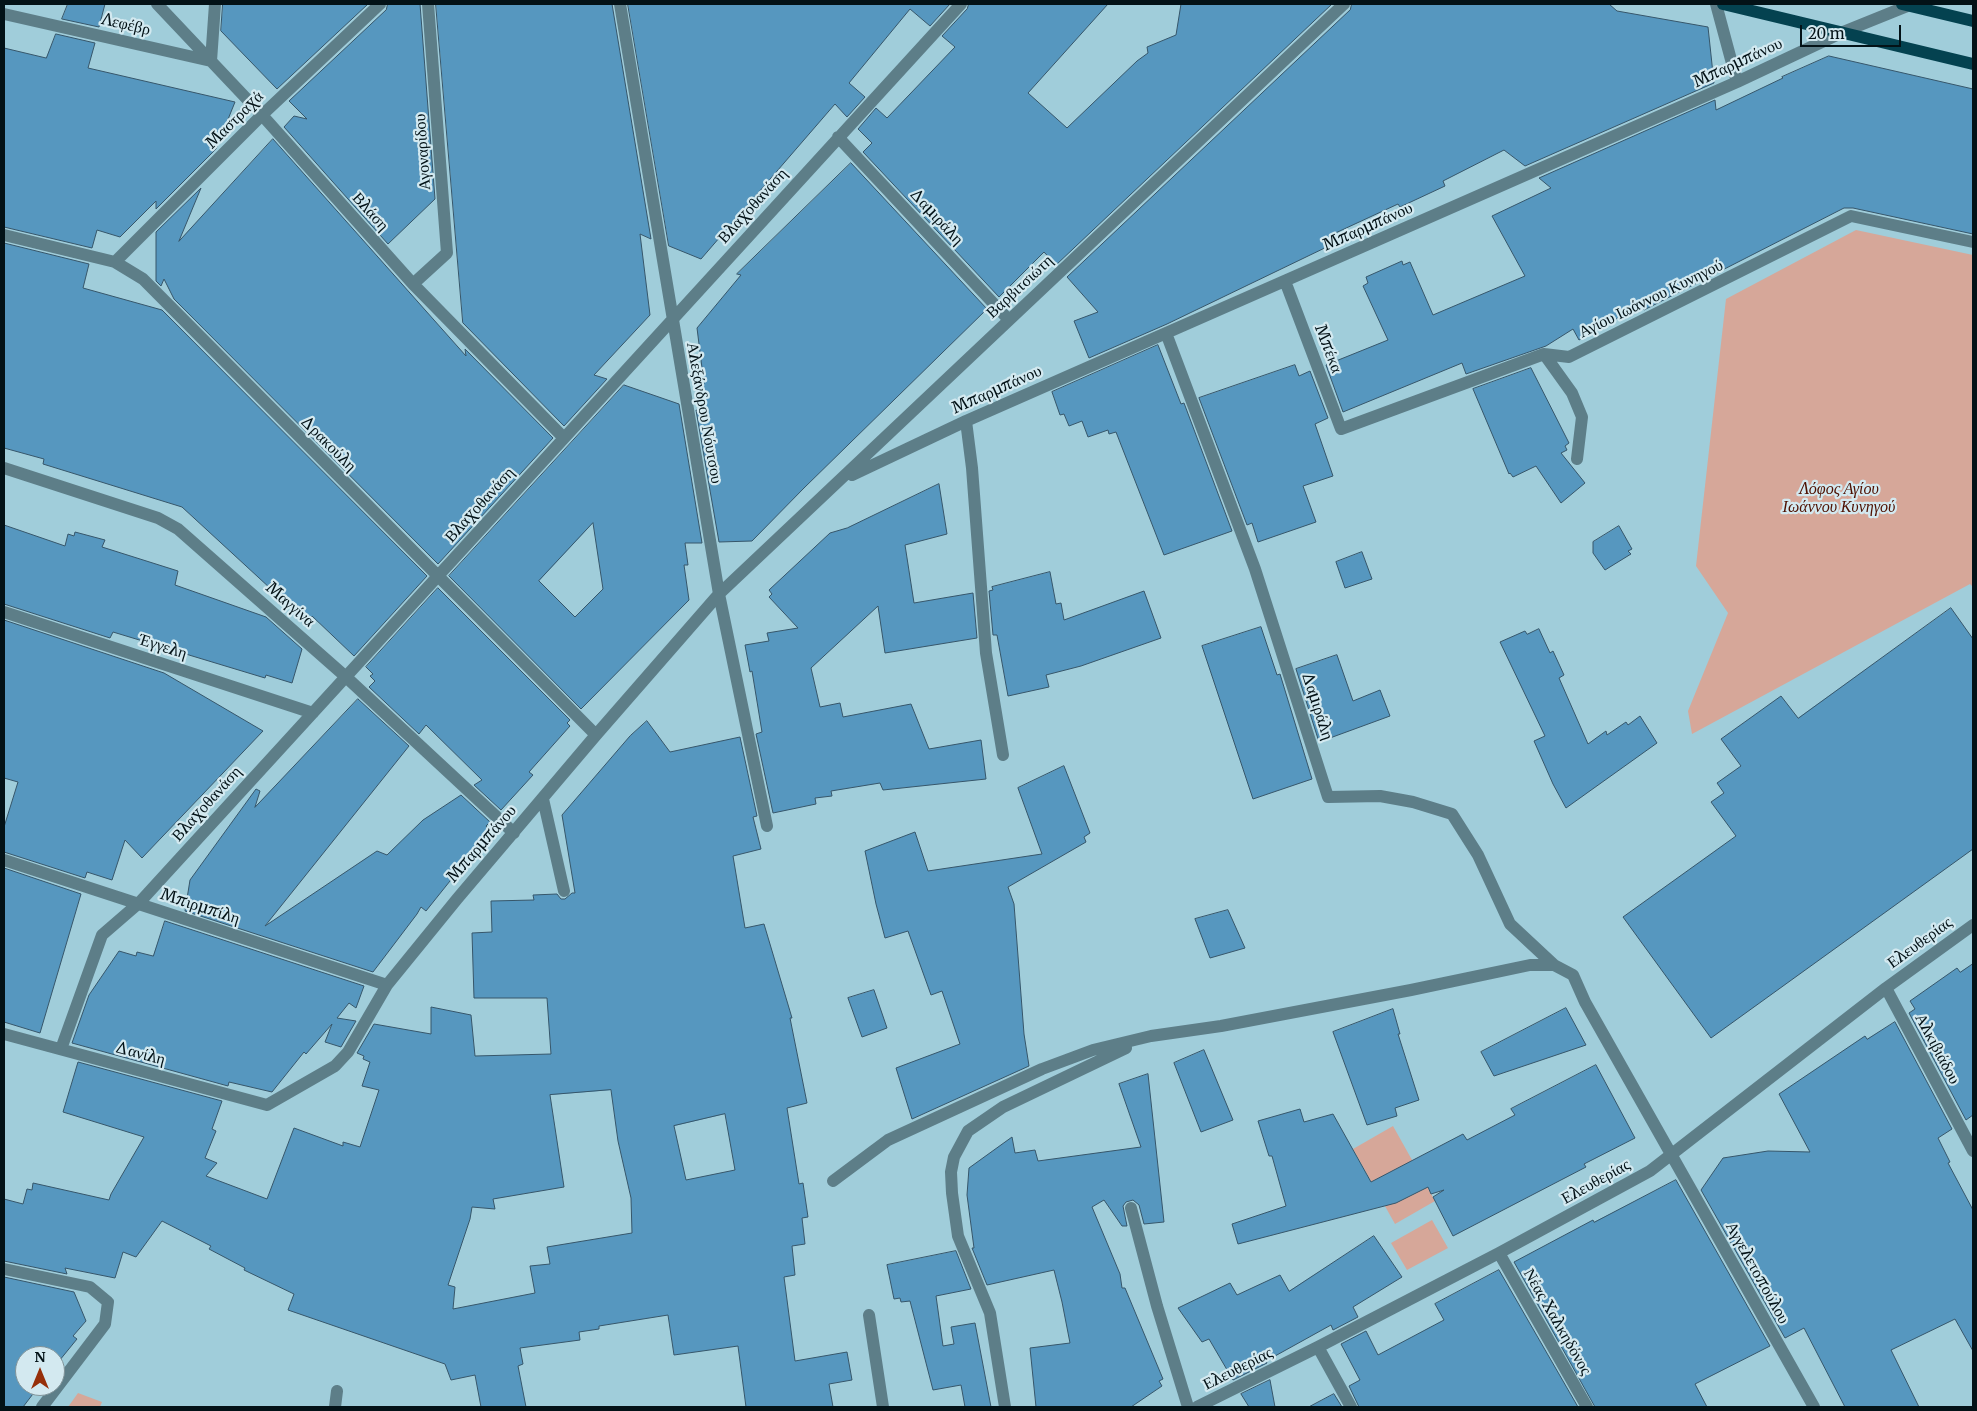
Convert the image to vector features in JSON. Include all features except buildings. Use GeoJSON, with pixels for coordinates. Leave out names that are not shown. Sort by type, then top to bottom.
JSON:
{"type":"FeatureCollection","features":[{"type":"Feature","properties":{"kind":"main road"},"geometry":{"type":"LineString","coordinates":[[1723,4],[1973,64]]}},
{"type":"Feature","properties":{"kind":"main road"},"geometry":{"type":"LineString","coordinates":[[1906,5],[1973,21]]}},
{"type":"Feature","properties":{"kind":"street","name":"Βλάση"},"geometry":{"type":"LineString","coordinates":[[157,4],[262,115],[413,284],[564,438]]}},
{"type":"Feature","properties":{"kind":"street"},"geometry":{"type":"LineString","coordinates":[[211,61],[215,4]]}},
{"type":"Feature","properties":{"kind":"street","name":"Μαστραχά"},"geometry":{"type":"LineString","coordinates":[[115,262],[262,115],[380,4]]}},
{"type":"Feature","properties":{"kind":"street","name":"Αγοναρίδου"},"geometry":{"type":"LineString","coordinates":[[413,284],[447,253],[428,4]]}},
{"type":"Feature","properties":{"kind":"street","name":"Αλεξάνδρου Νόυτσου"},"geometry":{"type":"LineString","coordinates":[[620,4],[719,594],[767,826]]}},
{"type":"Feature","properties":{"kind":"street","name":"Βλαχοθανάση"},"geometry":{"type":"LineString","coordinates":[[61,1049],[102,935],[139,903],[838,137],[962,4]]}},
{"type":"Feature","properties":{"kind":"street","name":"Βαρβιτσιώτη"},"geometry":{"type":"LineString","coordinates":[[719,594],[1344,4]]}},
{"type":"Feature","properties":{"kind":"street"},"geometry":{"type":"LineString","coordinates":[[1716,4],[1737,82]]}},
{"type":"Feature","properties":{"kind":"street","name":"Μπαρμπάνου"},"geometry":{"type":"LineString","coordinates":[[841,480],[966,421],[1737,82],[1843,32],[1906,5]]}},
{"type":"Feature","properties":{"kind":"street","name":"Λεφέβρ"},"geometry":{"type":"LineString","coordinates":[[4,14],[211,61]]}},
{"type":"Feature","properties":{"kind":"street","name":"Δαμιράλη"},"geometry":{"type":"LineString","coordinates":[[838,137],[1009,320]]}},
{"type":"Feature","properties":{"kind":"street","name":"Αγίου Ιωάννου Κυνηγού"},"geometry":{"type":"LineString","coordinates":[[1341,429],[1544,354],[1569,357],[1851,216],[1973,242]]}},
{"type":"Feature","properties":{"kind":"street","name":"Δρακούλη"},"geometry":{"type":"LineString","coordinates":[[4,235],[115,262],[143,279],[596,735]]}},
{"type":"Feature","properties":{"kind":"street","name":"Μπέκα"},"geometry":{"type":"LineString","coordinates":[[1285,281],[1341,429]]}},
{"type":"Feature","properties":{"kind":"street","name":"Δαμιράλη"},"geometry":{"type":"LineString","coordinates":[[1166,334],[1255,569],[1328,797],[1380,796],[1413,802],[1452,814],[1478,855],[1510,924],[1554,965]]}},
{"type":"Feature","properties":{"kind":"street"},"geometry":{"type":"LineString","coordinates":[[1544,354],[1572,393],[1582,418],[1577,459]]}},
{"type":"Feature","properties":{"kind":"street"},"geometry":{"type":"LineString","coordinates":[[966,421],[972,468],[986,652],[1003,755]]}},
{"type":"Feature","properties":{"kind":"street","name":"Μαγγίνα"},"geometry":{"type":"LineString","coordinates":[[4,468],[158,518],[178,528],[346,677],[514,834]]}},
{"type":"Feature","properties":{"kind":"street","name":"Μπαρμπάνου"},"geometry":{"type":"LineString","coordinates":[[267,1105],[335,1066],[348,1052],[387,985],[596,735],[719,594]]}},
{"type":"Feature","properties":{"kind":"street","name":"Έγγελη"},"geometry":{"type":"LineString","coordinates":[[4,612],[313,713]]}},
{"type":"Feature","properties":{"kind":"street"},"geometry":{"type":"LineString","coordinates":[[543,798],[564,891]]}},
{"type":"Feature","properties":{"kind":"street","name":"Μπιρμπίλη"},"geometry":{"type":"LineString","coordinates":[[4,860],[387,985]]}},
{"type":"Feature","properties":{"kind":"street","name":"Ελευθερίας"},"geometry":{"type":"LineString","coordinates":[[1196,1407],[1318,1347],[1650,1171],[1886,988],[1973,925]]}},
{"type":"Feature","properties":{"kind":"street"},"geometry":{"type":"LineString","coordinates":[[833,1181],[888,1140],[1042,1069],[1093,1050],[1151,1036],[1230,1024],[1411,990],[1530,965],[1554,965]]}},
{"type":"Feature","properties":{"kind":"street","name":"Αγγελετοπούλου"},"geometry":{"type":"LineString","coordinates":[[1554,965],[1573,975],[1585,1002],[1814,1407]]}},
{"type":"Feature","properties":{"kind":"street","name":"Αλκιβιάδου"},"geometry":{"type":"LineString","coordinates":[[1886,988],[1973,1151]]}},
{"type":"Feature","properties":{"kind":"street","name":"Δανίλη"},"geometry":{"type":"LineString","coordinates":[[4,1034],[267,1105]]}},
{"type":"Feature","properties":{"kind":"street"},"geometry":{"type":"LineString","coordinates":[[1005,1407],[990,1313],[958,1236],[952,1192],[951,1172],[954,1157],[968,1131],[1003,1107],[1151,1036]]}},
{"type":"Feature","properties":{"kind":"street"},"geometry":{"type":"LineString","coordinates":[[1131,1208],[1157,1306],[1188,1407]]}},
{"type":"Feature","properties":{"kind":"street","name":"Νέας Χαλκηδόνος"},"geometry":{"type":"LineString","coordinates":[[1498,1253],[1587,1407]]}},
{"type":"Feature","properties":{"kind":"street"},"geometry":{"type":"LineString","coordinates":[[4,1269],[90,1287],[108,1302],[105,1324],[42,1407]]}},
{"type":"Feature","properties":{"kind":"street"},"geometry":{"type":"LineString","coordinates":[[869,1315],[883,1407]]}},
{"type":"Feature","properties":{"kind":"street"},"geometry":{"type":"LineString","coordinates":[[1318,1347],[1351,1407]]}},
{"type":"Feature","properties":{"kind":"street"},"geometry":{"type":"LineString","coordinates":[[335,1407],[337,1392]]}},
{"type":"Feature","properties":{"kind":"green space","name":"Λόφος Αγίου Ιωάννου Κυνηγού"},"geometry":{"type":"Polygon","coordinates":[[[1856,230],[1973,255],[1973,587],[1970,584],[1692,734],[1688,711],[1728,613],[1696,566],[1726,299],[1856,230]]]}},
{"type":"Feature","properties":{"kind":"green space"},"geometry":{"type":"Polygon","coordinates":[[[1393,1126],[1435,1201],[1395,1224],[1353,1149],[1393,1126]]]}},
{"type":"Feature","properties":{"kind":"green space"},"geometry":{"type":"Polygon","coordinates":[[[1432,1220],[1448,1248],[1407,1270],[1391,1243],[1432,1220]]]}},
{"type":"Feature","properties":{"kind":"green space"},"geometry":{"type":"Polygon","coordinates":[[[78,1393],[102,1402],[100,1407],[68,1407],[78,1393]]]}}]}
